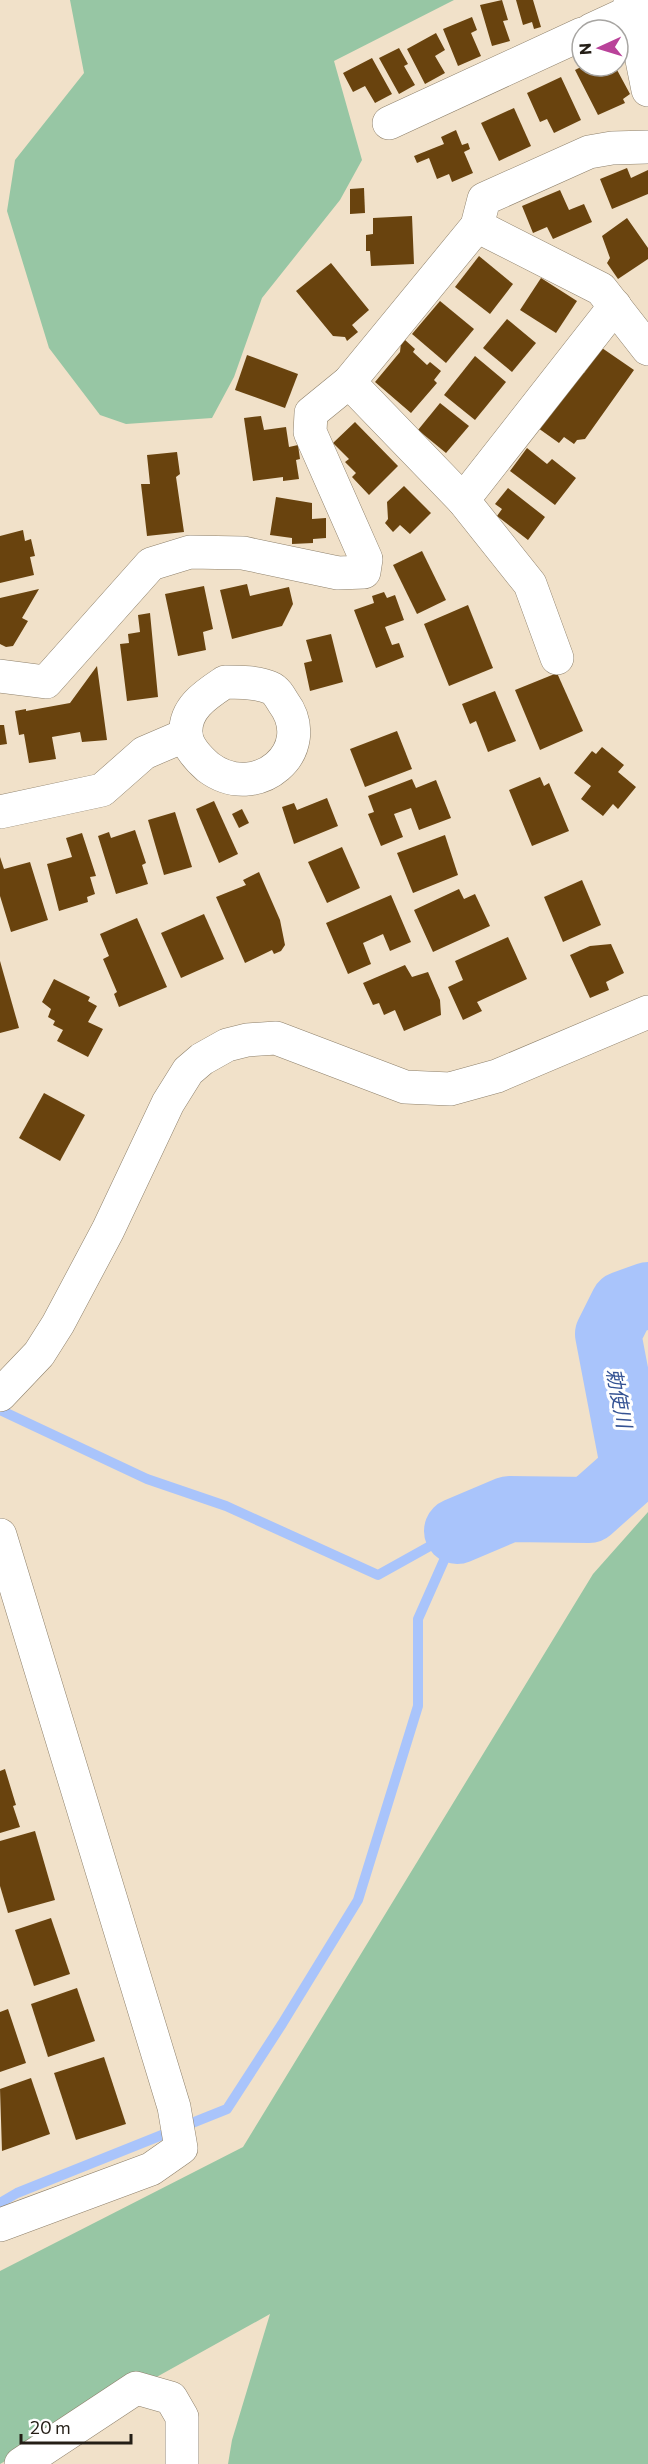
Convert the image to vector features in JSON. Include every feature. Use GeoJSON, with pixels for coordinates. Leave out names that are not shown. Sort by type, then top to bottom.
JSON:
{"type":"FeatureCollection","features":[{"type":"Feature","properties":{"kind":"street"},"geometry":{"type":"LineString","coordinates":[[615,18],[637,7],[648,90]]}},
{"type":"Feature","properties":{"kind":"street"},"geometry":{"type":"LineString","coordinates":[[389,123],[570,40]]}},
{"type":"Feature","properties":{"kind":"street"},"geometry":{"type":"LineString","coordinates":[[0,676],[46,682],[151,564],[190,552],[243,554],[338,573],[364,572],[366,559],[310,432],[311,413],[349,382],[477,226],[484,200],[589,152],[612,148],[648,147]]}},
{"type":"Feature","properties":{"kind":"street"},"geometry":{"type":"LineString","coordinates":[[477,226],[601,289],[648,349]]}},
{"type":"Feature","properties":{"kind":"street"},"geometry":{"type":"LineString","coordinates":[[463,500],[615,306]]}},
{"type":"Feature","properties":{"kind":"street"},"geometry":{"type":"LineString","coordinates":[[349,382],[463,500],[530,584],[557,658]]}},
{"type":"Feature","properties":{"kind":"street"},"geometry":{"type":"LineString","coordinates":[[0,812],[102,790],[144,753],[186,735]]}},
{"type":"Feature","properties":{"kind":"street"},"geometry":{"type":"LineString","coordinates":[[0,1395],[39,1354],[58,1324],[108,1230],[168,1103],[188,1071],[202,1059],[227,1045],[247,1040],[276,1038],[405,1087],[450,1089],[497,1076],[648,1012]]}},
{"type":"Feature","properties":{"kind":"street"},"geometry":{"type":"LineString","coordinates":[[0,1535],[174,2107],[181,2148],[151,2169],[0,2225]]}},
{"type":"Feature","properties":{"kind":"street"},"geometry":{"type":"LineString","coordinates":[[21,2464],[136,2388],[171,2398],[182,2417],[182,2464]]}},
{"type":"Feature","properties":{"kind":"green space"},"geometry":{"type":"Polygon","coordinates":[[[70,0],[454,0],[334,61],[362,160],[340,200],[262,298],[234,377],[212,418],[126,424],[100,415],[49,348],[7,211],[15,160],[84,73],[70,0]]]}},
{"type":"Feature","properties":{"kind":"green space"},"geometry":{"type":"Polygon","coordinates":[[[648,1512],[648,2464],[228,2464],[232,2440],[270,2314],[0,2464],[0,2271],[243,2147],[593,1574],[648,1512]]]}},
{"type":"Feature","properties":{"kind":"building"},"geometry":{"type":"Polygon","coordinates":[[[502,0],[508,20],[503,21],[510,41],[492,46],[480,5],[502,0]]]}},
{"type":"Feature","properties":{"kind":"building"},"geometry":{"type":"Polygon","coordinates":[[[516,0],[533,0],[541,27],[534,29],[532,22],[523,25],[516,0]]]}},
{"type":"Feature","properties":{"kind":"building"},"geometry":{"type":"Polygon","coordinates":[[[472,17],[477,30],[471,33],[481,56],[458,66],[443,29],[472,17]]]}},
{"type":"Feature","properties":{"kind":"building"},"geometry":{"type":"Polygon","coordinates":[[[436,33],[445,50],[435,56],[445,73],[425,84],[407,49],[436,33]]]}},
{"type":"Feature","properties":{"kind":"building"},"geometry":{"type":"Polygon","coordinates":[[[399,48],[408,64],[404,66],[415,85],[399,94],[379,58],[399,48]]]}},
{"type":"Feature","properties":{"kind":"building"},"geometry":{"type":"Polygon","coordinates":[[[372,58],[392,94],[375,103],[365,86],[353,92],[343,73],[372,58]]]}},
{"type":"Feature","properties":{"kind":"building"},"geometry":{"type":"Polygon","coordinates":[[[561,77],[581,120],[554,133],[547,119],[540,122],[527,93],[561,77]]]}},
{"type":"Feature","properties":{"kind":"building"},"geometry":{"type":"Polygon","coordinates":[[[579,78],[621,78],[630,94],[623,99],[625,103],[598,115],[579,78]]]}},
{"type":"Feature","properties":{"kind":"building"},"geometry":{"type":"Polygon","coordinates":[[[514,108],[531,146],[499,161],[481,123],[514,108]]]}},
{"type":"Feature","properties":{"kind":"building"},"geometry":{"type":"Polygon","coordinates":[[[456,130],[462,145],[468,143],[470,149],[464,152],[473,173],[452,182],[449,174],[437,179],[429,158],[417,163],[414,156],[444,144],[441,137],[456,130]]]}},
{"type":"Feature","properties":{"kind":"building"},"geometry":{"type":"Polygon","coordinates":[[[627,168],[631,178],[648,170],[648,194],[612,209],[600,179],[627,168]]]}},
{"type":"Feature","properties":{"kind":"building"},"geometry":{"type":"Polygon","coordinates":[[[364,188],[365,213],[350,214],[350,189],[364,188]]]}},
{"type":"Feature","properties":{"kind":"building"},"geometry":{"type":"Polygon","coordinates":[[[560,190],[569,210],[584,204],[592,222],[553,239],[547,227],[533,233],[522,206],[560,190]]]}},
{"type":"Feature","properties":{"kind":"building"},"geometry":{"type":"Polygon","coordinates":[[[412,216],[414,264],[371,266],[370,251],[366,251],[366,235],[373,234],[373,218],[412,216]]]}},
{"type":"Feature","properties":{"kind":"building"},"geometry":{"type":"Polygon","coordinates":[[[627,218],[648,248],[648,259],[618,279],[607,263],[610,258],[602,236],[627,218]]]}},
{"type":"Feature","properties":{"kind":"building"},"geometry":{"type":"Polygon","coordinates":[[[479,256],[513,284],[490,314],[455,287],[479,256]]]}},
{"type":"Feature","properties":{"kind":"building"},"geometry":{"type":"Polygon","coordinates":[[[331,263],[369,310],[352,325],[358,332],[347,341],[345,337],[333,336],[296,291],[331,263]]]}},
{"type":"Feature","properties":{"kind":"building"},"geometry":{"type":"Polygon","coordinates":[[[541,278],[577,301],[556,333],[520,310],[541,278]]]}},
{"type":"Feature","properties":{"kind":"building"},"geometry":{"type":"Polygon","coordinates":[[[440,301],[474,329],[446,363],[412,334],[440,301]]]}},
{"type":"Feature","properties":{"kind":"building"},"geometry":{"type":"Polygon","coordinates":[[[507,319],[536,343],[512,372],[483,348],[507,319]]]}},
{"type":"Feature","properties":{"kind":"building"},"geometry":{"type":"Polygon","coordinates":[[[404,339],[415,349],[413,352],[427,365],[430,362],[441,371],[434,380],[437,383],[411,413],[375,382],[400,352],[404,339]]]}},
{"type":"Feature","properties":{"kind":"building"},"geometry":{"type":"Polygon","coordinates":[[[602,348],[634,370],[585,439],[577,440],[574,444],[564,437],[559,443],[538,428],[580,371],[584,373],[602,348]]]}},
{"type":"Feature","properties":{"kind":"building"},"geometry":{"type":"Polygon","coordinates":[[[247,355],[298,374],[285,408],[235,390],[247,355]]]}},
{"type":"Feature","properties":{"kind":"building"},"geometry":{"type":"Polygon","coordinates":[[[475,356],[506,382],[475,420],[444,395],[475,356]]]}},
{"type":"Feature","properties":{"kind":"building"},"geometry":{"type":"Polygon","coordinates":[[[440,403],[469,426],[446,453],[418,430],[440,403]]]}},
{"type":"Feature","properties":{"kind":"building"},"geometry":{"type":"Polygon","coordinates":[[[261,416],[264,430],[286,427],[289,447],[298,445],[300,459],[296,460],[299,479],[283,481],[283,477],[253,481],[244,418],[261,416]]]}},
{"type":"Feature","properties":{"kind":"building"},"geometry":{"type":"Polygon","coordinates":[[[355,422],[398,466],[369,495],[352,477],[356,473],[345,462],[349,459],[333,443],[355,422]]]}},
{"type":"Feature","properties":{"kind":"building"},"geometry":{"type":"Polygon","coordinates":[[[527,448],[547,464],[552,459],[576,478],[555,505],[510,471],[527,448]]]}},
{"type":"Feature","properties":{"kind":"building"},"geometry":{"type":"Polygon","coordinates":[[[177,452],[180,474],[176,477],[184,532],[147,536],[141,484],[150,484],[147,455],[177,452]]]}},
{"type":"Feature","properties":{"kind":"building"},"geometry":{"type":"Polygon","coordinates":[[[404,486],[431,513],[410,534],[400,525],[393,532],[385,523],[388,519],[387,502],[404,486]]]}},
{"type":"Feature","properties":{"kind":"building"},"geometry":{"type":"Polygon","coordinates":[[[508,488],[545,517],[528,540],[497,516],[502,509],[495,504],[508,488]]]}},
{"type":"Feature","properties":{"kind":"building"},"geometry":{"type":"Polygon","coordinates":[[[276,497],[312,503],[312,519],[326,518],[326,538],[313,539],[313,543],[292,544],[292,538],[270,535],[276,497]]]}},
{"type":"Feature","properties":{"kind":"building"},"geometry":{"type":"Polygon","coordinates":[[[23,530],[25,541],[31,539],[35,556],[30,557],[34,575],[0,583],[0,536],[23,530]]]}},
{"type":"Feature","properties":{"kind":"building"},"geometry":{"type":"Polygon","coordinates":[[[422,551],[446,600],[417,614],[393,565],[422,551]]]}},
{"type":"Feature","properties":{"kind":"building"},"geometry":{"type":"Polygon","coordinates":[[[247,584],[250,596],[289,587],[293,604],[282,626],[232,639],[220,590],[247,584]]]}},
{"type":"Feature","properties":{"kind":"building"},"geometry":{"type":"Polygon","coordinates":[[[204,586],[213,629],[203,632],[206,650],[178,656],[165,594],[204,586]]]}},
{"type":"Feature","properties":{"kind":"building"},"geometry":{"type":"Polygon","coordinates":[[[39,589],[22,618],[28,621],[13,646],[6,647],[0,644],[0,598],[39,589]]]}},
{"type":"Feature","properties":{"kind":"building"},"geometry":{"type":"Polygon","coordinates":[[[384,592],[387,598],[395,595],[404,620],[385,627],[392,645],[399,643],[404,657],[376,668],[354,610],[374,603],[372,596],[384,592]]]}},
{"type":"Feature","properties":{"kind":"building"},"geometry":{"type":"Polygon","coordinates":[[[468,605],[493,668],[449,686],[424,624],[468,605]]]}},
{"type":"Feature","properties":{"kind":"building"},"geometry":{"type":"Polygon","coordinates":[[[150,613],[158,697],[127,701],[120,644],[129,643],[128,634],[140,632],[138,615],[150,613]]]}},
{"type":"Feature","properties":{"kind":"building"},"geometry":{"type":"Polygon","coordinates":[[[331,634],[343,682],[310,691],[304,663],[312,661],[306,640],[331,634]]]}},
{"type":"Feature","properties":{"kind":"building"},"geometry":{"type":"Polygon","coordinates":[[[97,666],[107,740],[82,742],[80,732],[52,737],[56,759],[29,763],[24,734],[19,735],[15,711],[70,703],[97,666]]]}},
{"type":"Feature","properties":{"kind":"building"},"geometry":{"type":"Polygon","coordinates":[[[557,673],[583,731],[540,750],[515,690],[557,673]]]}},
{"type":"Feature","properties":{"kind":"building"},"geometry":{"type":"Polygon","coordinates":[[[495,691],[516,741],[488,752],[476,721],[470,724],[462,704],[495,691]]]}},
{"type":"Feature","properties":{"kind":"building"},"geometry":{"type":"Polygon","coordinates":[[[0,725],[4,725],[7,744],[0,745],[0,725]]]}},
{"type":"Feature","properties":{"kind":"building"},"geometry":{"type":"Polygon","coordinates":[[[397,731],[412,769],[365,787],[350,749],[397,731]]]}},
{"type":"Feature","properties":{"kind":"building"},"geometry":{"type":"Polygon","coordinates":[[[602,747],[624,765],[618,772],[636,787],[618,809],[613,804],[603,816],[581,799],[591,786],[574,773],[592,751],[596,754],[602,747]]]}},
{"type":"Feature","properties":{"kind":"building"},"geometry":{"type":"Polygon","coordinates":[[[540,777],[544,786],[549,783],[569,831],[532,846],[509,790],[540,777]]]}},
{"type":"Feature","properties":{"kind":"building"},"geometry":{"type":"Polygon","coordinates":[[[412,779],[416,788],[436,780],[451,818],[419,830],[411,808],[394,814],[403,837],[381,846],[368,814],[374,812],[368,796],[412,779]]]}},
{"type":"Feature","properties":{"kind":"building"},"geometry":{"type":"Polygon","coordinates":[[[327,798],[338,826],[294,844],[282,807],[294,803],[297,810],[327,798]]]}},
{"type":"Feature","properties":{"kind":"building"},"geometry":{"type":"Polygon","coordinates":[[[214,801],[238,854],[219,863],[196,809],[214,801]]]}},
{"type":"Feature","properties":{"kind":"building"},"geometry":{"type":"Polygon","coordinates":[[[242,809],[249,823],[239,828],[232,814],[242,809]]]}},
{"type":"Feature","properties":{"kind":"building"},"geometry":{"type":"Polygon","coordinates":[[[175,812],[192,867],[164,875],[148,820],[175,812]]]}},
{"type":"Feature","properties":{"kind":"building"},"geometry":{"type":"Polygon","coordinates":[[[135,830],[146,863],[142,865],[148,884],[116,894],[98,836],[109,832],[111,838],[135,830]]]}},
{"type":"Feature","properties":{"kind":"building"},"geometry":{"type":"Polygon","coordinates":[[[82,833],[96,876],[90,877],[95,894],[87,897],[88,902],[59,911],[47,864],[72,857],[66,838],[82,833]]]}},
{"type":"Feature","properties":{"kind":"building"},"geometry":{"type":"Polygon","coordinates":[[[445,835],[458,875],[413,893],[397,853],[445,835]]]}},
{"type":"Feature","properties":{"kind":"building"},"geometry":{"type":"Polygon","coordinates":[[[342,847],[360,888],[327,903],[308,862],[342,847]]]}},
{"type":"Feature","properties":{"kind":"building"},"geometry":{"type":"Polygon","coordinates":[[[0,857],[4,869],[30,862],[48,920],[11,932],[0,896],[0,857]]]}},
{"type":"Feature","properties":{"kind":"building"},"geometry":{"type":"Polygon","coordinates":[[[259,872],[280,920],[285,945],[281,951],[274,954],[272,950],[245,963],[216,897],[246,885],[243,880],[259,872]]]}},
{"type":"Feature","properties":{"kind":"building"},"geometry":{"type":"Polygon","coordinates":[[[582,880],[601,925],[563,942],[544,897],[582,880]]]}},
{"type":"Feature","properties":{"kind":"building"},"geometry":{"type":"Polygon","coordinates":[[[459,889],[464,899],[475,894],[490,926],[433,952],[414,910],[459,889]]]}},
{"type":"Feature","properties":{"kind":"building"},"geometry":{"type":"Polygon","coordinates":[[[391,895],[411,942],[390,951],[383,934],[363,943],[371,964],[348,974],[326,923],[391,895]]]}},
{"type":"Feature","properties":{"kind":"building"},"geometry":{"type":"Polygon","coordinates":[[[204,914],[224,959],[181,978],[161,933],[204,914]]]}},
{"type":"Feature","properties":{"kind":"building"},"geometry":{"type":"Polygon","coordinates":[[[137,918],[167,987],[119,1007],[114,994],[117,992],[103,959],[109,956],[100,934],[137,918]]]}},
{"type":"Feature","properties":{"kind":"building"},"geometry":{"type":"Polygon","coordinates":[[[508,937],[527,979],[477,1002],[482,1011],[463,1020],[448,987],[463,980],[455,961],[508,937]]]}},
{"type":"Feature","properties":{"kind":"building"},"geometry":{"type":"Polygon","coordinates":[[[611,944],[624,973],[606,982],[609,990],[590,998],[570,955],[590,946],[611,944]]]}},
{"type":"Feature","properties":{"kind":"building"},"geometry":{"type":"Polygon","coordinates":[[[0,961],[19,1028],[0,1033],[0,961]]]}},
{"type":"Feature","properties":{"kind":"building"},"geometry":{"type":"Polygon","coordinates":[[[405,965],[412,977],[428,972],[440,1000],[441,1015],[404,1031],[395,1010],[384,1015],[379,1003],[373,1005],[363,983],[405,965]]]}},
{"type":"Feature","properties":{"kind":"building"},"geometry":{"type":"Polygon","coordinates":[[[54,979],[90,997],[88,1001],[97,1006],[88,1022],[103,1029],[88,1057],[57,1041],[63,1030],[53,1025],[55,1021],[48,1017],[51,1009],[42,1002],[54,979]]]}},
{"type":"Feature","properties":{"kind":"building"},"geometry":{"type":"Polygon","coordinates":[[[44,1093],[85,1115],[60,1161],[19,1138],[44,1093]]]}},
{"type":"Feature","properties":{"kind":"building"},"geometry":{"type":"Polygon","coordinates":[[[5,1769],[20,1827],[0,1833],[0,1771],[5,1769]]]}},
{"type":"Feature","properties":{"kind":"building"},"geometry":{"type":"Polygon","coordinates":[[[35,1831],[55,1900],[8,1913],[0,1886],[0,1841],[35,1831]]]}},
{"type":"Feature","properties":{"kind":"building"},"geometry":{"type":"Polygon","coordinates":[[[51,1918],[70,1974],[34,1986],[15,1930],[51,1918]]]}},
{"type":"Feature","properties":{"kind":"building"},"geometry":{"type":"Polygon","coordinates":[[[77,1988],[95,2041],[48,2057],[31,2004],[77,1988]]]}},
{"type":"Feature","properties":{"kind":"building"},"geometry":{"type":"Polygon","coordinates":[[[8,2009],[26,2063],[0,2072],[0,2012],[8,2009]]]}},
{"type":"Feature","properties":{"kind":"building"},"geometry":{"type":"Polygon","coordinates":[[[104,2057],[126,2124],[76,2140],[54,2073],[104,2057]]]}},
{"type":"Feature","properties":{"kind":"building"},"geometry":{"type":"Polygon","coordinates":[[[31,2078],[50,2134],[2,2151],[0,2089],[31,2078]]]}},
{"type":"Feature","properties":{"kind":"waterway","name":"勅使川"},"geometry":{"type":"LineString","coordinates":[[457,1531],[509,1509],[589,1510],[634,1470],[608,1334],[623,1304],[648,1295]]}},
{"type":"Feature","properties":{"kind":"waterway"},"geometry":{"type":"LineString","coordinates":[[0,1410],[147,1479],[226,1506],[378,1575],[457,1531]]}},
{"type":"Feature","properties":{"kind":"waterway"},"geometry":{"type":"LineString","coordinates":[[0,2203],[17,2193],[227,2109],[358,1900],[418,1706],[418,1619],[457,1531]]}}]}
